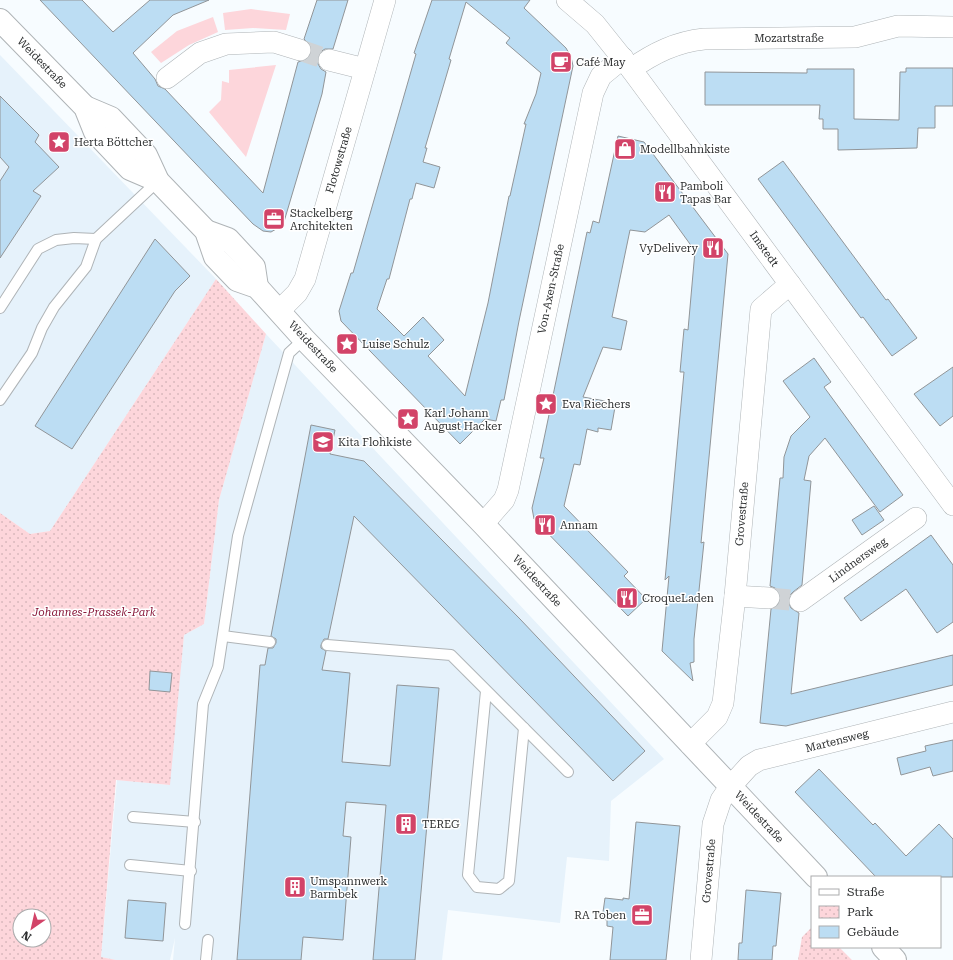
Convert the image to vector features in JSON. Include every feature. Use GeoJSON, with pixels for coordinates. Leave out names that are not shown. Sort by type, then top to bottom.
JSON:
{"type":"FeatureCollection","features":[{"type":"Feature","properties":{"kind":"street","name":"Flotowstraße"},"geometry":{"type":"LineString","coordinates":[[279,311],[297,293],[305,279],[385,0]]}},
{"type":"Feature","properties":{"kind":"street","name":"Imstedt"},"geometry":{"type":"LineString","coordinates":[[567,0],[595,24],[627,63],[953,505]]}},
{"type":"Feature","properties":{"kind":"street","name":"Weidestraße"},"geometry":{"type":"LineString","coordinates":[[0,20],[85,106],[95,132],[130,169],[158,181],[206,232],[215,257],[237,280],[257,286],[304,339],[483,524],[815,876]]}},
{"type":"Feature","properties":{"kind":"street","name":"Mozartstraße"},"geometry":{"type":"LineString","coordinates":[[627,63],[687,41],[704,39],[856,38],[898,26],[953,27]]}},
{"type":"Feature","properties":{"kind":"street"},"geometry":{"type":"LineString","coordinates":[[167,78],[200,53],[226,44],[274,42],[300,50]]}},
{"type":"Feature","properties":{"kind":"street"},"geometry":{"type":"LineString","coordinates":[[329,60],[365,69]]}},
{"type":"Feature","properties":{"kind":"street","name":"Von-Axen-Straße"},"geometry":{"type":"LineString","coordinates":[[483,524],[504,500],[508,490],[593,93],[601,76],[627,63]]}},
{"type":"Feature","properties":{"kind":"street","name":"Grovestraße"},"geometry":{"type":"LineString","coordinates":[[690,744],[717,717],[723,703],[735,596],[761,309],[790,284]]}},
{"type":"Feature","properties":{"kind":"street","name":"Lindnersweg"},"geometry":{"type":"LineString","coordinates":[[800,601],[916,518]]}},
{"type":"Feature","properties":{"kind":"street"},"geometry":{"type":"LineString","coordinates":[[735,596],[769,598]]}},
{"type":"Feature","properties":{"kind":"street","name":"Martensweg"},"geometry":{"type":"LineString","coordinates":[[730,787],[749,766],[759,760],[953,712]]}},
{"type":"Feature","properties":{"kind":"street","name":"Grovestraße"},"geometry":{"type":"LineString","coordinates":[[701,960],[713,824],[721,800],[730,787]]}},
{"type":"Feature","properties":{"kind":"street"},"geometry":{"type":"LineString","coordinates":[[884,948],[895,960]]}},
{"type":"Feature","properties":{"kind":"lane"},"geometry":{"type":"LineString","coordinates":[[0,400],[32,353],[42,328],[54,307],[86,267],[96,239],[158,181]]}},
{"type":"Feature","properties":{"kind":"lane"},"geometry":{"type":"LineString","coordinates":[[0,308],[38,249],[56,240],[74,238],[96,239]]}},
{"type":"Feature","properties":{"kind":"lane"},"geometry":{"type":"LineString","coordinates":[[185,924],[191,871],[203,704],[218,667],[238,536],[289,353],[304,339]]}},
{"type":"Feature","properties":{"kind":"lane"},"geometry":{"type":"LineString","coordinates":[[223,636],[270,642]]}},
{"type":"Feature","properties":{"kind":"lane"},"geometry":{"type":"LineString","coordinates":[[327,645],[451,654],[568,772]]}},
{"type":"Feature","properties":{"kind":"lane"},"geometry":{"type":"LineString","coordinates":[[486,691],[468,875],[477,887],[499,889],[509,881],[524,728]]}},
{"type":"Feature","properties":{"kind":"lane"},"geometry":{"type":"LineString","coordinates":[[133,817],[195,822]]}},
{"type":"Feature","properties":{"kind":"lane"},"geometry":{"type":"LineString","coordinates":[[130,865],[191,871]]}},
{"type":"Feature","properties":{"kind":"lane"},"geometry":{"type":"LineString","coordinates":[[206,960],[208,940]]}},
{"type":"Feature","properties":{"kind":"shaded area"},"geometry":{"type":"Polygon","coordinates":[[[0,55],[216,279],[50,531],[30,534],[0,513],[0,55]]]}},
{"type":"Feature","properties":{"kind":"shaded area"},"geometry":{"type":"Polygon","coordinates":[[[266,334],[664,759],[611,801],[609,861],[567,857],[560,923],[448,910],[442,960],[173,960],[175,938],[170,960],[116,960],[101,957],[117,780],[169,785],[184,635],[204,624],[219,500],[266,334]]]}},
{"type":"Feature","properties":{"kind":"green space"},"geometry":{"type":"Polygon","coordinates":[[[251,9],[290,14],[286,30],[253,28],[225,30],[223,13],[251,9]]]}},
{"type":"Feature","properties":{"kind":"green space"},"geometry":{"type":"Polygon","coordinates":[[[213,17],[218,32],[189,45],[161,63],[151,52],[177,31],[213,17]]]}},
{"type":"Feature","properties":{"kind":"green space"},"geometry":{"type":"Polygon","coordinates":[[[276,65],[246,157],[209,112],[221,100],[222,81],[229,83],[229,70],[276,65]]]}},
{"type":"Feature","properties":{"kind":"green space","name":"Johannes-Prassek-Park"},"geometry":{"type":"Polygon","coordinates":[[[216,279],[266,334],[219,500],[204,624],[184,635],[170,785],[116,780],[101,957],[116,960],[0,960],[0,513],[30,534],[50,531],[216,279]]]}},
{"type":"Feature","properties":{"kind":"green space"},"geometry":{"type":"Polygon","coordinates":[[[811,928],[811,948],[840,948],[852,960],[798,960],[802,937],[811,928]]]}},
{"type":"Feature","properties":{"kind":"building"},"geometry":{"type":"Polygon","coordinates":[[[40,0],[82,0],[113,32],[150,0],[209,0],[173,15],[133,53],[155,79],[158,86],[165,89],[263,193],[298,62],[308,59],[312,53],[312,47],[304,39],[317,0],[348,0],[333,49],[325,49],[320,52],[318,57],[318,64],[321,69],[326,72],[322,94],[283,225],[271,232],[263,231],[253,224],[40,0]]]}},
{"type":"Feature","properties":{"kind":"building"},"geometry":{"type":"Polygon","coordinates":[[[432,0],[530,0],[524,8],[566,48],[571,57],[573,66],[519,321],[504,400],[501,400],[496,421],[485,419],[460,444],[341,321],[339,311],[351,273],[353,273],[416,54],[414,53],[432,0]],[[466,2],[449,59],[451,60],[425,148],[427,148],[423,162],[440,167],[434,188],[416,183],[412,199],[410,199],[389,279],[387,279],[377,309],[404,336],[423,317],[444,340],[428,356],[465,396],[488,303],[509,196],[526,124],[524,124],[536,94],[541,73],[506,43],[510,38],[466,2]]]}},
{"type":"Feature","properties":{"kind":"building"},"geometry":{"type":"Polygon","coordinates":[[[906,68],[953,68],[953,106],[935,106],[935,128],[918,128],[917,148],[838,150],[838,129],[823,129],[823,119],[819,119],[820,105],[705,105],[705,72],[807,73],[807,69],[854,69],[854,119],[899,120],[900,72],[906,72],[906,68]]]}},
{"type":"Feature","properties":{"kind":"building"},"geometry":{"type":"Polygon","coordinates":[[[0,96],[39,135],[35,142],[59,167],[33,191],[41,196],[0,258],[0,181],[9,167],[0,157],[0,96]]]}},
{"type":"Feature","properties":{"kind":"building"},"geometry":{"type":"Polygon","coordinates":[[[618,136],[644,142],[728,254],[701,543],[704,542],[694,639],[694,662],[690,663],[693,681],[662,651],[669,576],[665,580],[684,372],[680,372],[684,329],[688,330],[695,251],[669,215],[645,232],[630,230],[612,317],[627,321],[621,350],[603,347],[583,397],[605,401],[604,405],[615,407],[611,430],[598,428],[598,432],[587,429],[580,465],[574,464],[564,506],[628,572],[624,576],[646,599],[628,616],[534,519],[532,508],[544,458],[540,458],[587,232],[590,233],[593,221],[599,223],[618,136]]]}},
{"type":"Feature","properties":{"kind":"building"},"geometry":{"type":"Polygon","coordinates":[[[783,161],[886,300],[888,299],[917,338],[892,356],[863,317],[861,318],[758,179],[783,161]]]}},
{"type":"Feature","properties":{"kind":"building"},"geometry":{"type":"Polygon","coordinates":[[[155,239],[190,276],[175,291],[72,449],[35,426],[155,239]]]}},
{"type":"Feature","properties":{"kind":"building"},"geometry":{"type":"Polygon","coordinates":[[[814,358],[831,382],[824,387],[903,495],[880,512],[825,438],[809,456],[804,480],[811,481],[802,585],[789,596],[788,602],[791,608],[799,613],[791,694],[953,655],[953,685],[786,726],[760,723],[771,609],[779,605],[781,599],[780,592],[770,586],[780,478],[783,478],[784,457],[791,436],[810,417],[783,381],[814,358]]]}},
{"type":"Feature","properties":{"kind":"building"},"geometry":{"type":"Polygon","coordinates":[[[953,367],[953,416],[940,426],[914,394],[953,367]]]}},
{"type":"Feature","properties":{"kind":"building"},"geometry":{"type":"Polygon","coordinates":[[[311,425],[335,430],[330,454],[364,461],[520,619],[645,751],[613,781],[354,516],[328,639],[324,639],[321,645],[321,648],[326,651],[322,670],[350,673],[342,762],[390,766],[397,685],[439,688],[415,960],[373,960],[386,805],[346,802],[343,836],[351,837],[343,940],[303,937],[301,960],[237,960],[260,665],[265,665],[268,648],[273,648],[276,643],[276,639],[271,636],[311,425]]]}},
{"type":"Feature","properties":{"kind":"building"},"geometry":{"type":"Polygon","coordinates":[[[874,506],[884,520],[862,535],[852,520],[874,506]]]}},
{"type":"Feature","properties":{"kind":"building"},"geometry":{"type":"Polygon","coordinates":[[[931,535],[953,565],[953,622],[937,633],[906,589],[861,621],[844,598],[931,535]]]}},
{"type":"Feature","properties":{"kind":"building"},"geometry":{"type":"Polygon","coordinates":[[[150,671],[172,673],[170,692],[149,690],[150,671]]]}},
{"type":"Feature","properties":{"kind":"building"},"geometry":{"type":"Polygon","coordinates":[[[953,740],[953,771],[933,776],[930,767],[901,775],[897,758],[926,751],[925,746],[953,740]]]}},
{"type":"Feature","properties":{"kind":"building"},"geometry":{"type":"Polygon","coordinates":[[[819,769],[873,825],[875,823],[906,856],[939,824],[953,839],[953,877],[875,876],[795,792],[819,769]]]}},
{"type":"Feature","properties":{"kind":"building"},"geometry":{"type":"Polygon","coordinates":[[[636,822],[680,826],[666,960],[610,960],[613,927],[607,926],[607,920],[602,919],[605,898],[623,900],[623,898],[629,899],[636,822]]]}},
{"type":"Feature","properties":{"kind":"building"},"geometry":{"type":"Polygon","coordinates":[[[746,890],[781,893],[776,946],[773,946],[772,960],[738,960],[739,943],[742,943],[746,890]]]}},
{"type":"Feature","properties":{"kind":"building"},"geometry":{"type":"Polygon","coordinates":[[[128,900],[166,903],[163,941],[125,938],[128,900]]]}},
{"type":"Feature","properties":{"kind":"tunnel"},"geometry":{"type":"LineString","coordinates":[[300,50],[329,60]]}},
{"type":"Feature","properties":{"kind":"tunnel"},"geometry":{"type":"LineString","coordinates":[[769,598],[800,601]]}},
{"type":"Feature","properties":{"kind":"place","name":"Café May"},"geometry":{"type":"Point","coordinates":[561,62]}},
{"type":"Feature","properties":{"kind":"place","name":"Herta Böttcher"},"geometry":{"type":"Point","coordinates":[59,142]}},
{"type":"Feature","properties":{"kind":"place","name":"Modellbahnkiste"},"geometry":{"type":"Point","coordinates":[625,149]}},
{"type":"Feature","properties":{"kind":"place","name":"Pamboli Tapas Bar"},"geometry":{"type":"Point","coordinates":[665,192]}},
{"type":"Feature","properties":{"kind":"place","name":"Stackelberg Architekten"},"geometry":{"type":"Point","coordinates":[274,219]}},
{"type":"Feature","properties":{"kind":"place","name":"VyDelivery"},"geometry":{"type":"Point","coordinates":[713,248]}},
{"type":"Feature","properties":{"kind":"place","name":"Luise Schulz"},"geometry":{"type":"Point","coordinates":[347,344]}},
{"type":"Feature","properties":{"kind":"place","name":"Eva Riechers"},"geometry":{"type":"Point","coordinates":[546,404]}},
{"type":"Feature","properties":{"kind":"place","name":"Karl Johann August Hacker"},"geometry":{"type":"Point","coordinates":[408,419]}},
{"type":"Feature","properties":{"kind":"place","name":"Kita Flohkiste"},"geometry":{"type":"Point","coordinates":[323,442]}},
{"type":"Feature","properties":{"kind":"place","name":"Annam"},"geometry":{"type":"Point","coordinates":[545,525]}},
{"type":"Feature","properties":{"kind":"place","name":"CroqueLaden"},"geometry":{"type":"Point","coordinates":[627,598]}},
{"type":"Feature","properties":{"kind":"place","name":"TEREG"},"geometry":{"type":"Point","coordinates":[406,824]}},
{"type":"Feature","properties":{"kind":"place","name":"Umspannwerk Barmbek"},"geometry":{"type":"Point","coordinates":[295,887]}},
{"type":"Feature","properties":{"kind":"place","name":"RA Toben"},"geometry":{"type":"Point","coordinates":[642,915]}}]}
